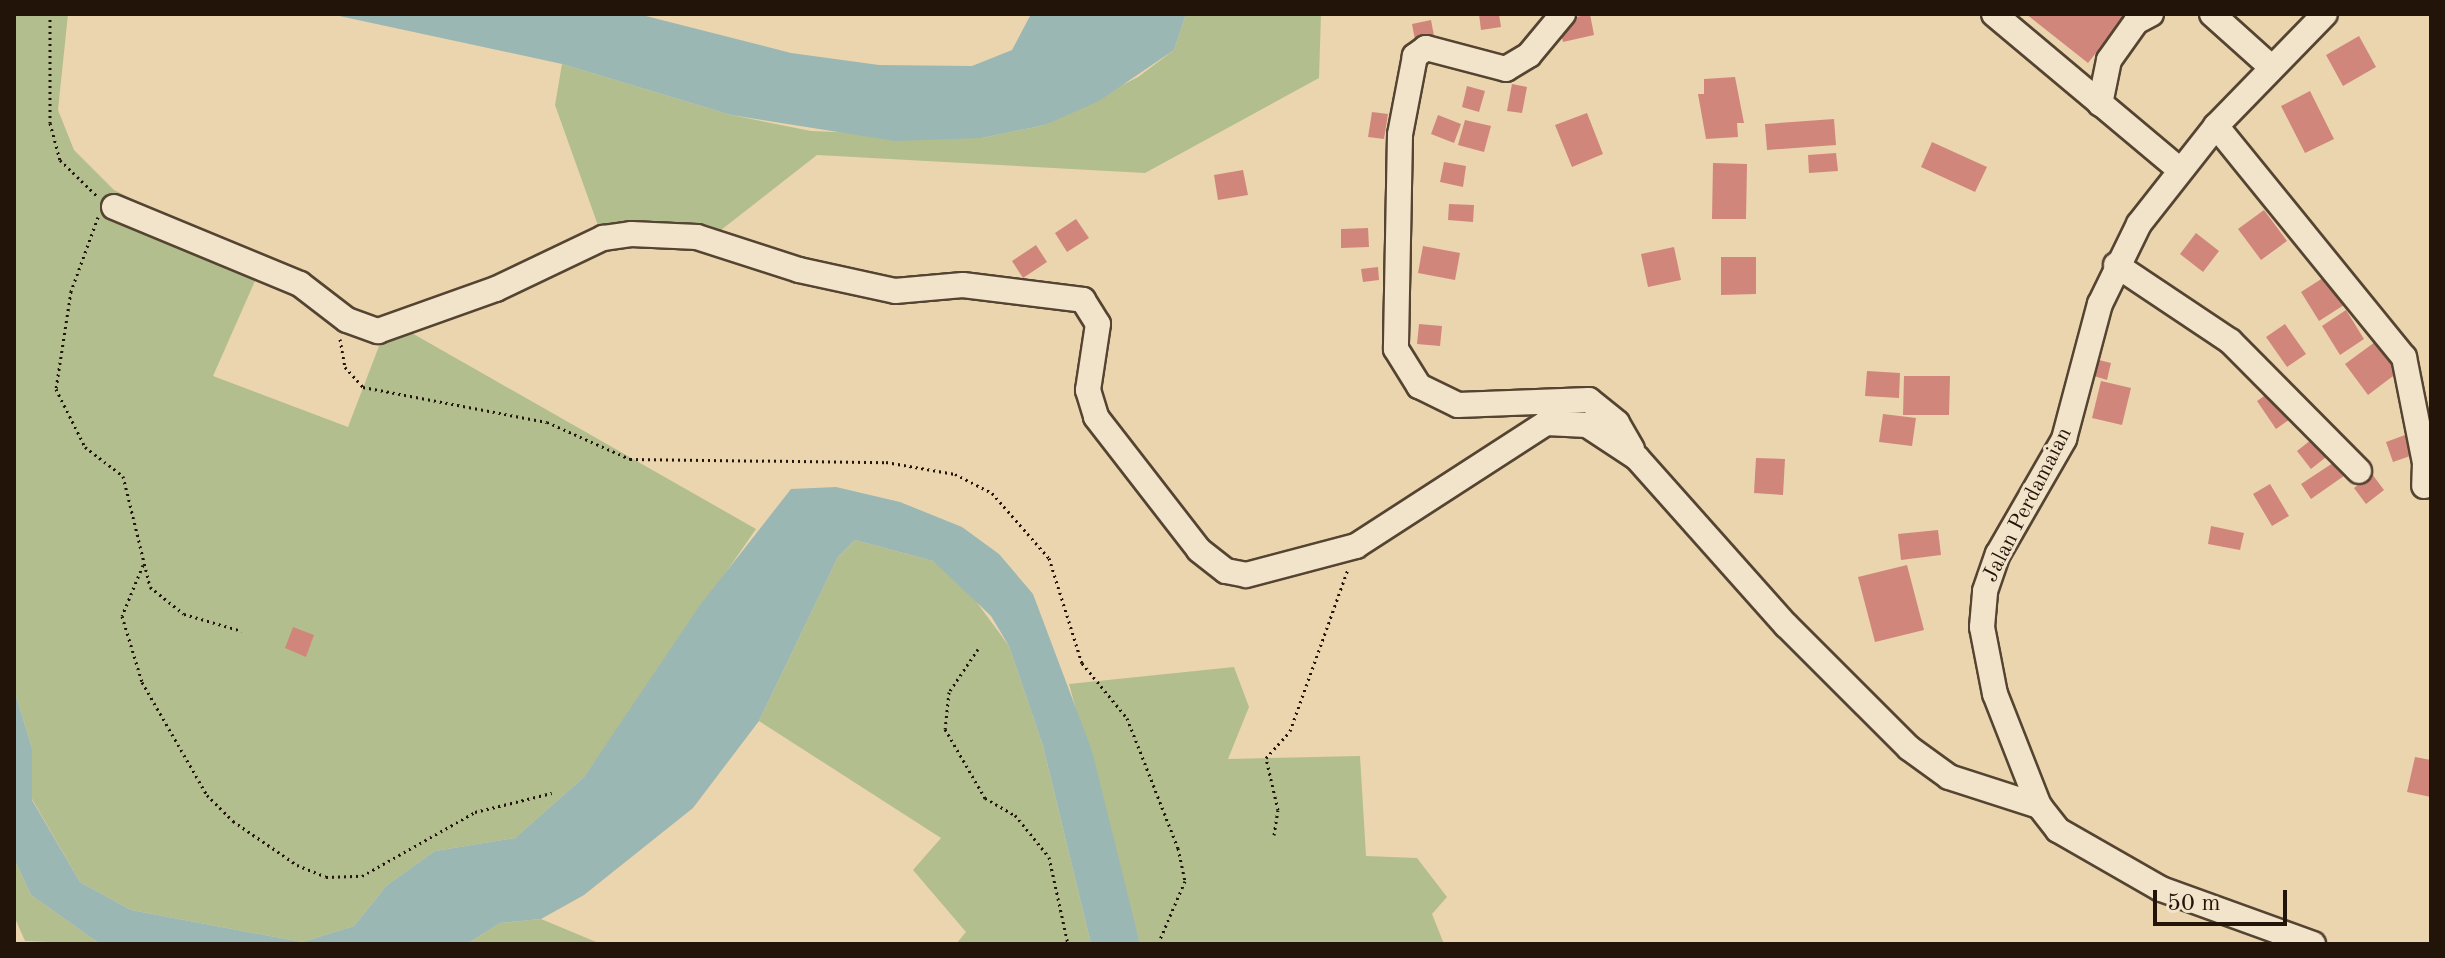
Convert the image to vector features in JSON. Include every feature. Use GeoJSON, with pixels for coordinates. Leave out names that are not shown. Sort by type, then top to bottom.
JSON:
{"type":"FeatureCollection","features":[{"type":"Feature","properties":{"kind":"street"},"geometry":{"type":"LineString","coordinates":[[1563,14],[1529,55],[1506,69],[1426,48],[1415,56],[1400,135],[1396,349],[1419,386],[1458,405],[1589,400],[1617,423],[1637,458],[1786,625],[1909,748],[1949,777],[2039,806]]}},
{"type":"Feature","properties":{"kind":"street"},"geometry":{"type":"LineString","coordinates":[[1994,14],[2179,169]]}},
{"type":"Feature","properties":{"kind":"street"},"geometry":{"type":"LineString","coordinates":[[2100,104],[2109,60],[2136,22],[2151,14]]}},
{"type":"Feature","properties":{"kind":"street"},"geometry":{"type":"LineString","coordinates":[[2212,14],[2270,66]]}},
{"type":"Feature","properties":{"kind":"street","name":"Jalan Perdamaian"},"geometry":{"type":"LineString","coordinates":[[2313,944],[2224,916],[2117,868],[2058,830],[2039,806],[1984,660],[1985,591],[1998,554],[2064,439],[2116,265],[2179,169],[2270,66],[2325,14]]}},
{"type":"Feature","properties":{"kind":"street"},"geometry":{"type":"LineString","coordinates":[[2216,126],[2404,357],[2421,435],[2424,486]]}},
{"type":"Feature","properties":{"kind":"street"},"geometry":{"type":"LineString","coordinates":[[114,207],[300,284],[334,311],[364,328],[391,331],[603,238],[642,234],[697,237],[799,270],[895,291],[963,285],[1083,300],[1098,324],[1088,390],[1096,417],[1209,560],[1226,571],[1259,574],[1356,546],[1546,423],[1587,425],[1637,458]]}},
{"type":"Feature","properties":{"kind":"street"},"geometry":{"type":"LineString","coordinates":[[2116,265],[2230,341],[2359,471]]}},
{"type":"Feature","properties":{"kind":"path"},"geometry":{"type":"LineString","coordinates":[[50,14],[47,83],[60,160],[79,185],[114,207],[94,219],[71,291],[56,389],[85,447],[123,476],[150,587],[167,602],[242,631]]}},
{"type":"Feature","properties":{"kind":"path"},"geometry":{"type":"LineString","coordinates":[[334,311],[345,367],[363,387],[547,422],[630,459],[886,462],[955,474],[992,493],[1049,558],[1082,663],[1127,718],[1178,848],[1185,881],[1158,944]]}},
{"type":"Feature","properties":{"kind":"path"},"geometry":{"type":"LineString","coordinates":[[1274,835],[1278,810],[1266,758],[1290,731],[1356,546]]}},
{"type":"Feature","properties":{"kind":"path"},"geometry":{"type":"LineString","coordinates":[[143,565],[122,616],[142,682],[207,795],[233,821],[297,865],[326,877],[362,876],[475,812],[552,793]]}},
{"type":"Feature","properties":{"kind":"path"},"geometry":{"type":"LineString","coordinates":[[978,649],[949,692],[945,729],[985,798],[1015,815],[1049,857],[1068,944]]}},
{"type":"Feature","properties":{"kind":"green space"},"geometry":{"type":"Polygon","coordinates":[[[14,14],[68,14],[58,110],[74,150],[114,190],[263,263],[213,376],[348,427],[389,320],[756,529],[584,777],[515,838],[435,851],[387,885],[354,926],[302,942],[131,910],[80,882],[32,799],[32,748],[14,689],[14,14]]]}},
{"type":"Feature","properties":{"kind":"green space"},"geometry":{"type":"Polygon","coordinates":[[[1186,14],[1321,14],[1319,78],[1145,173],[817,155],[712,237],[600,231],[555,105],[562,64],[731,115],[811,131],[982,138],[1045,125],[1138,77],[1174,50],[1186,14]]]}},
{"type":"Feature","properties":{"kind":"green space"},"geometry":{"type":"Polygon","coordinates":[[[855,540],[933,561],[964,585],[1009,646],[1043,746],[1091,944],[956,944],[966,932],[913,870],[941,838],[759,721],[838,557],[855,540]]]}},
{"type":"Feature","properties":{"kind":"green space"},"geometry":{"type":"Polygon","coordinates":[[[1234,667],[1249,707],[1228,759],[1360,756],[1366,856],[1417,858],[1447,897],[1432,914],[1444,944],[1140,944],[1069,684],[1234,667]]]}},
{"type":"Feature","properties":{"kind":"green space"},"geometry":{"type":"Polygon","coordinates":[[[14,859],[31,895],[100,944],[25,941],[14,916],[14,859]]]}},
{"type":"Feature","properties":{"kind":"green space"},"geometry":{"type":"Polygon","coordinates":[[[541,919],[601,944],[467,944],[500,923],[541,919]]]}},
{"type":"Feature","properties":{"kind":"water"},"geometry":{"type":"Polygon","coordinates":[[[330,14],[638,14],[791,53],[879,65],[972,66],[1012,50],[1031,14],[1186,14],[1174,50],[1099,101],[1045,125],[982,138],[895,141],[731,115],[562,64],[330,14]]]}},
{"type":"Feature","properties":{"kind":"water"},"geometry":{"type":"Polygon","coordinates":[[[836,487],[900,502],[962,527],[999,554],[1033,594],[1092,751],[1140,944],[1091,944],[1043,746],[1009,646],[991,616],[933,561],[855,540],[838,557],[759,721],[693,808],[584,895],[541,919],[500,923],[467,944],[100,944],[31,895],[14,859],[14,689],[32,748],[32,800],[80,882],[131,910],[302,942],[354,926],[387,885],[435,851],[515,838],[584,777],[700,605],[791,489],[836,487]]]}},
{"type":"Feature","properties":{"kind":"building"},"geometry":{"type":"Polygon","coordinates":[[[1479,14],[1499,14],[1501,27],[1481,30],[1479,14]]]}},
{"type":"Feature","properties":{"kind":"building"},"geometry":{"type":"Polygon","coordinates":[[[1590,14],[1594,35],[1563,42],[1558,21],[1590,14]]]}},
{"type":"Feature","properties":{"kind":"building"},"geometry":{"type":"Polygon","coordinates":[[[2026,14],[2127,14],[2088,63],[2026,14]]]}},
{"type":"Feature","properties":{"kind":"building"},"geometry":{"type":"Polygon","coordinates":[[[1431,20],[1435,41],[1416,45],[1412,24],[1431,20]]]}},
{"type":"Feature","properties":{"kind":"building"},"geometry":{"type":"Polygon","coordinates":[[[2359,36],[2376,67],[2343,86],[2326,55],[2359,36]]]}},
{"type":"Feature","properties":{"kind":"building"},"geometry":{"type":"Polygon","coordinates":[[[1735,77],[1744,123],[1737,123],[1738,137],[1706,139],[1698,94],[1704,94],[1704,79],[1735,77]]]}},
{"type":"Feature","properties":{"kind":"building"},"geometry":{"type":"Polygon","coordinates":[[[1512,84],[1527,87],[1522,113],[1507,111],[1512,84]]]}},
{"type":"Feature","properties":{"kind":"building"},"geometry":{"type":"Polygon","coordinates":[[[1467,86],[1485,91],[1479,112],[1462,107],[1467,86]]]}},
{"type":"Feature","properties":{"kind":"building"},"geometry":{"type":"Polygon","coordinates":[[[2310,91],[2334,139],[2305,153],[2281,106],[2310,91]]]}},
{"type":"Feature","properties":{"kind":"building"},"geometry":{"type":"Polygon","coordinates":[[[1372,112],[1388,114],[1384,139],[1368,137],[1372,112]]]}},
{"type":"Feature","properties":{"kind":"building"},"geometry":{"type":"Polygon","coordinates":[[[1587,113],[1603,154],[1572,167],[1555,125],[1587,113]]]}},
{"type":"Feature","properties":{"kind":"building"},"geometry":{"type":"Polygon","coordinates":[[[1438,115],[1461,124],[1454,143],[1431,134],[1438,115]]]}},
{"type":"Feature","properties":{"kind":"building"},"geometry":{"type":"Polygon","coordinates":[[[1834,119],[1836,145],[1767,150],[1765,124],[1834,119]]]}},
{"type":"Feature","properties":{"kind":"building"},"geometry":{"type":"Polygon","coordinates":[[[1465,120],[1491,126],[1484,152],[1458,145],[1465,120]]]}},
{"type":"Feature","properties":{"kind":"building"},"geometry":{"type":"Polygon","coordinates":[[[1932,142],[1987,167],[1975,192],[1921,167],[1932,142]]]}},
{"type":"Feature","properties":{"kind":"building"},"geometry":{"type":"Polygon","coordinates":[[[1836,153],[1838,171],[1809,173],[1808,155],[1836,153]]]}},
{"type":"Feature","properties":{"kind":"building"},"geometry":{"type":"Polygon","coordinates":[[[1444,162],[1466,166],[1463,187],[1440,182],[1444,162]]]}},
{"type":"Feature","properties":{"kind":"building"},"geometry":{"type":"Polygon","coordinates":[[[1713,163],[1747,164],[1746,219],[1712,219],[1713,163]]]}},
{"type":"Feature","properties":{"kind":"building"},"geometry":{"type":"Polygon","coordinates":[[[1243,170],[1248,195],[1218,200],[1214,175],[1243,170]]]}},
{"type":"Feature","properties":{"kind":"building"},"geometry":{"type":"Polygon","coordinates":[[[1449,204],[1474,205],[1473,222],[1448,220],[1449,204]]]}},
{"type":"Feature","properties":{"kind":"building"},"geometry":{"type":"Polygon","coordinates":[[[2264,210],[2287,241],[2261,260],[2238,229],[2264,210]]]}},
{"type":"Feature","properties":{"kind":"building"},"geometry":{"type":"Polygon","coordinates":[[[1076,219],[1089,238],[1067,252],[1055,233],[1076,219]]]}},
{"type":"Feature","properties":{"kind":"building"},"geometry":{"type":"Polygon","coordinates":[[[1368,228],[1369,247],[1341,248],[1341,229],[1368,228]]]}},
{"type":"Feature","properties":{"kind":"building"},"geometry":{"type":"Polygon","coordinates":[[[2196,233],[2219,251],[2203,272],[2180,254],[2196,233]]]}},
{"type":"Feature","properties":{"kind":"building"},"geometry":{"type":"Polygon","coordinates":[[[1036,245],[1047,262],[1023,278],[1012,261],[1036,245]]]}},
{"type":"Feature","properties":{"kind":"building"},"geometry":{"type":"Polygon","coordinates":[[[1423,246],[1460,253],[1455,280],[1418,273],[1423,246]]]}},
{"type":"Feature","properties":{"kind":"building"},"geometry":{"type":"Polygon","coordinates":[[[1674,247],[1681,280],[1648,287],[1641,254],[1674,247]]]}},
{"type":"Feature","properties":{"kind":"building"},"geometry":{"type":"Polygon","coordinates":[[[1721,257],[1756,257],[1756,294],[1721,295],[1721,257]]]}},
{"type":"Feature","properties":{"kind":"building"},"geometry":{"type":"Polygon","coordinates":[[[1378,267],[1379,280],[1363,282],[1361,269],[1378,267]]]}},
{"type":"Feature","properties":{"kind":"building"},"geometry":{"type":"Polygon","coordinates":[[[2326,276],[2344,305],[2319,321],[2301,292],[2326,276]]]}},
{"type":"Feature","properties":{"kind":"building"},"geometry":{"type":"Polygon","coordinates":[[[2346,310],[2364,339],[2340,355],[2322,326],[2346,310]]]}},
{"type":"Feature","properties":{"kind":"building"},"geometry":{"type":"Polygon","coordinates":[[[1419,324],[1442,326],[1440,346],[1417,344],[1419,324]]]}},
{"type":"Feature","properties":{"kind":"building"},"geometry":{"type":"Polygon","coordinates":[[[2285,324],[2306,354],[2287,367],[2266,337],[2285,324]]]}},
{"type":"Feature","properties":{"kind":"building"},"geometry":{"type":"Polygon","coordinates":[[[2375,342],[2397,373],[2368,395],[2345,364],[2375,342]]]}},
{"type":"Feature","properties":{"kind":"building"},"geometry":{"type":"Polygon","coordinates":[[[2095,359],[2111,363],[2107,380],[2091,375],[2095,359]]]}},
{"type":"Feature","properties":{"kind":"building"},"geometry":{"type":"Polygon","coordinates":[[[1867,371],[1900,373],[1899,398],[1865,396],[1867,371]]]}},
{"type":"Feature","properties":{"kind":"building"},"geometry":{"type":"Polygon","coordinates":[[[1904,376],[1950,376],[1949,415],[1903,415],[1904,376]]]}},
{"type":"Feature","properties":{"kind":"building"},"geometry":{"type":"Polygon","coordinates":[[[2101,381],[2131,388],[2122,425],[2092,418],[2101,381]]]}},
{"type":"Feature","properties":{"kind":"building"},"geometry":{"type":"Polygon","coordinates":[[[2277,387],[2296,415],[2276,429],[2257,401],[2277,387]]]}},
{"type":"Feature","properties":{"kind":"building"},"geometry":{"type":"Polygon","coordinates":[[[1883,414],[1916,418],[1912,446],[1879,442],[1883,414]]]}},
{"type":"Feature","properties":{"kind":"building"},"geometry":{"type":"Polygon","coordinates":[[[2321,432],[2335,450],[2311,469],[2297,451],[2321,432]]]}},
{"type":"Feature","properties":{"kind":"building"},"geometry":{"type":"Polygon","coordinates":[[[2405,435],[2413,455],[2393,462],[2386,442],[2405,435]]]}},
{"type":"Feature","properties":{"kind":"building"},"geometry":{"type":"Polygon","coordinates":[[[2342,457],[2351,471],[2311,499],[2301,484],[2342,457]]]}},
{"type":"Feature","properties":{"kind":"building"},"geometry":{"type":"Polygon","coordinates":[[[1756,458],[1785,459],[1783,495],[1754,493],[1756,458]]]}},
{"type":"Feature","properties":{"kind":"building"},"geometry":{"type":"Polygon","coordinates":[[[2372,474],[2384,490],[2366,504],[2354,488],[2372,474]]]}},
{"type":"Feature","properties":{"kind":"building"},"geometry":{"type":"Polygon","coordinates":[[[2270,484],[2289,516],[2272,526],[2253,494],[2270,484]]]}},
{"type":"Feature","properties":{"kind":"building"},"geometry":{"type":"Polygon","coordinates":[[[2211,526],[2244,533],[2240,550],[2208,544],[2211,526]]]}},
{"type":"Feature","properties":{"kind":"building"},"geometry":{"type":"Polygon","coordinates":[[[1938,530],[1941,555],[1901,560],[1898,534],[1938,530]]]}},
{"type":"Feature","properties":{"kind":"building"},"geometry":{"type":"Polygon","coordinates":[[[1907,565],[1924,630],[1875,642],[1858,577],[1907,565]]]}},
{"type":"Feature","properties":{"kind":"building"},"geometry":{"type":"Polygon","coordinates":[[[293,627],[314,635],[306,657],[285,648],[293,627]]]}},
{"type":"Feature","properties":{"kind":"building"},"geometry":{"type":"Polygon","coordinates":[[[2415,757],[2431,760],[2431,797],[2407,792],[2415,757]]]}}]}
